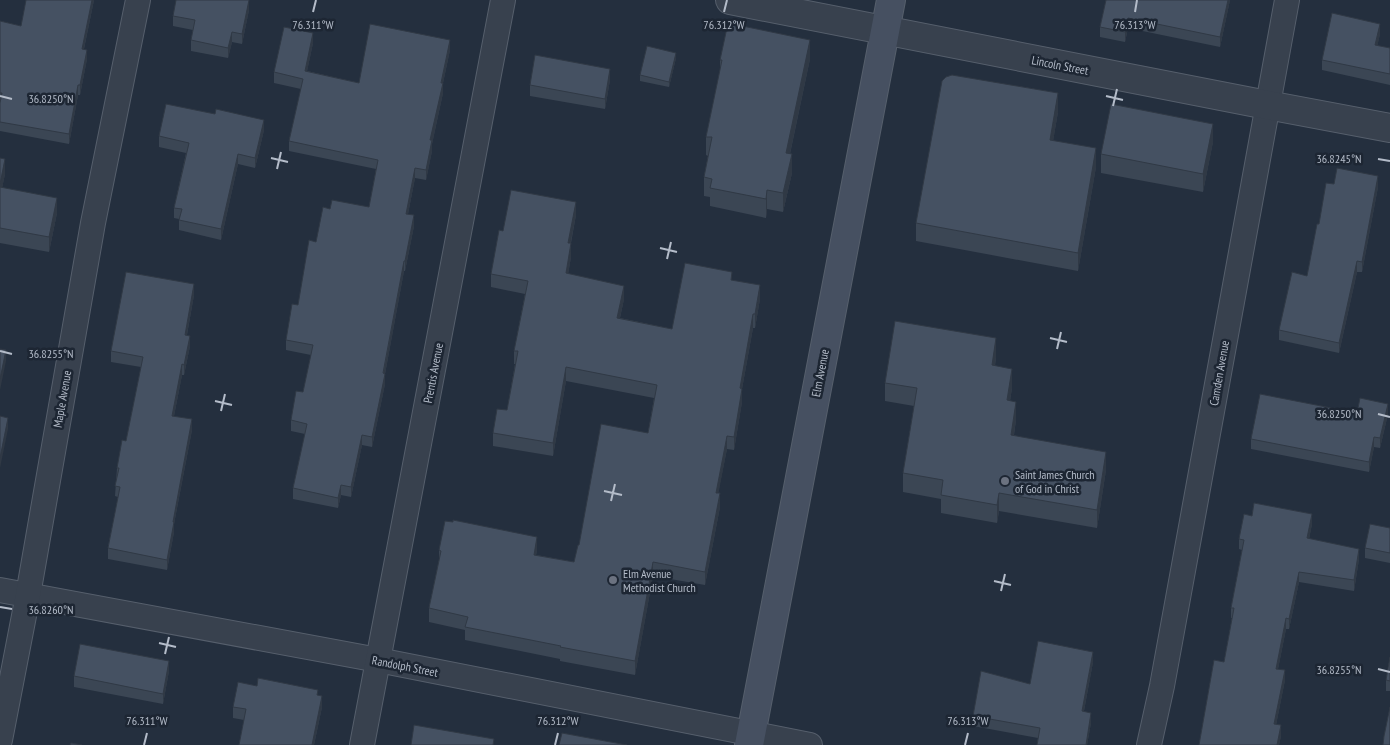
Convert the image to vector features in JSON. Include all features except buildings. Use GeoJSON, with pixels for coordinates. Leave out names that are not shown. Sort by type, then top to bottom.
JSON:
{"type":"FeatureCollection","features":[{"type":"Feature","properties":{"kind":"main road","name":"Elm Avenue"},"geometry":{"type":"LineString","coordinates":[[750,739],[891,0]]}},
{"type":"Feature","properties":{"kind":"street","name":"Maple Avenue"},"geometry":{"type":"LineString","coordinates":[[0,740],[28,595],[93,223],[138,0]]}},
{"type":"Feature","properties":{"kind":"street","name":"Prentis Avenue"},"geometry":{"type":"LineString","coordinates":[[362,745],[504,0]]}},
{"type":"Feature","properties":{"kind":"street","name":"Lincoln Street"},"geometry":{"type":"LineString","coordinates":[[730,0],[1390,128]]}},
{"type":"Feature","properties":{"kind":"street","name":"Camden Avenue"},"geometry":{"type":"LineString","coordinates":[[1149,745],[1162,686],[1287,0]]}},
{"type":"Feature","properties":{"kind":"street","name":"Randolph Street"},"geometry":{"type":"LineString","coordinates":[[0,590],[378,660],[750,739],[810,745]]}},
{"type":"Feature","properties":{"kind":"place","name":"Saint James Church of God in Christ"},"geometry":{"type":"Point","coordinates":[1005,481]}},
{"type":"Feature","properties":{"kind":"place","name":"Elm Avenue Methodist Church"},"geometry":{"type":"Point","coordinates":[613,580]}}]}
